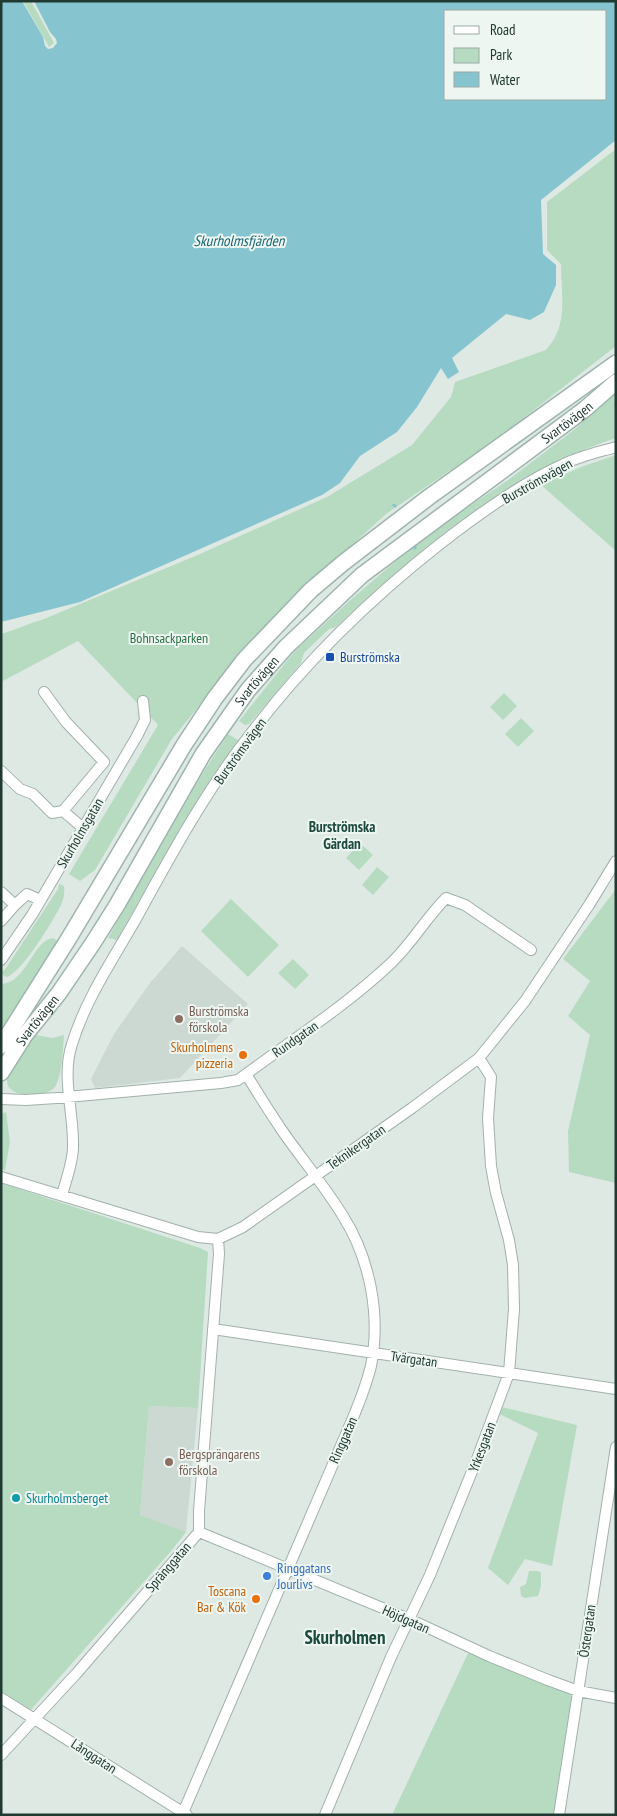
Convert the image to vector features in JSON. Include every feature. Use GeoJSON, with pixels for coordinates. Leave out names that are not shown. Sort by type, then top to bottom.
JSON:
{"type":"FeatureCollection","features":[{"type":"Feature","properties":{"kind":"main road","name":"Svartövägen"},"geometry":{"type":"LineString","coordinates":[[1,1046],[70,938],[184,745],[215,698],[244,660],[311,590],[344,563],[429,497],[616,363]]}},
{"type":"Feature","properties":{"kind":"main road","name":"Svartövägen"},"geometry":{"type":"LineString","coordinates":[[1,1073],[24,1036],[70,977],[98,936],[204,754],[248,690],[286,647],[362,575],[586,408],[616,382]]}},
{"type":"Feature","properties":{"kind":"street","name":"Burströmsvägen"},"geometry":{"type":"LineString","coordinates":[[62,1195],[74,1149],[68,1070],[71,1045],[78,1026],[100,980],[190,823],[226,767],[252,732],[329,642],[390,584],[468,523],[541,476],[566,463],[616,446]]}},
{"type":"Feature","properties":{"kind":"street"},"geometry":{"type":"LineString","coordinates":[[1,771],[20,789],[33,794],[52,813],[62,811],[104,762],[66,722],[44,692]]}},
{"type":"Feature","properties":{"kind":"street","name":"Skurholmsgatan"},"geometry":{"type":"LineString","coordinates":[[1,960],[40,900],[146,720],[143,701]]}},
{"type":"Feature","properties":{"kind":"street"},"geometry":{"type":"LineString","coordinates":[[96,771],[110,782]]}},
{"type":"Feature","properties":{"kind":"street"},"geometry":{"type":"LineString","coordinates":[[62,811],[82,828]]}},
{"type":"Feature","properties":{"kind":"street","name":"Teknikergatan"},"geometry":{"type":"LineString","coordinates":[[218,1239],[243,1227],[479,1058],[525,1001],[616,861]]}},
{"type":"Feature","properties":{"kind":"street"},"geometry":{"type":"LineString","coordinates":[[1,892],[15,905]]}},
{"type":"Feature","properties":{"kind":"street"},"geometry":{"type":"LineString","coordinates":[[1,921],[27,894],[40,900]]}},
{"type":"Feature","properties":{"kind":"street","name":"Rundgatan"},"geometry":{"type":"LineString","coordinates":[[1,1099],[26,1100],[69,1097],[238,1080],[330,1014],[390,964],[446,898],[465,905],[531,950]]}},
{"type":"Feature","properties":{"kind":"street","name":"Yrkesgatan"},"geometry":{"type":"LineString","coordinates":[[325,1815],[409,1619],[430,1575],[478,1459],[509,1373],[514,1309],[512,1264],[509,1240],[490,1166],[488,1118],[491,1077],[479,1058]]}},
{"type":"Feature","properties":{"kind":"street","name":"Ringgatan"},"geometry":{"type":"LineString","coordinates":[[184,1814],[287,1568],[355,1413],[364,1391],[373,1354],[374,1307],[361,1253],[342,1215],[280,1128],[246,1074]]}},
{"type":"Feature","properties":{"kind":"street"},"geometry":{"type":"LineString","coordinates":[[1,1177],[198,1238],[218,1239]]}},
{"type":"Feature","properties":{"kind":"street","name":"Spränggatan"},"geometry":{"type":"LineString","coordinates":[[1,1755],[35,1719],[199,1532],[199,1511],[206,1441],[219,1254],[218,1239]]}},
{"type":"Feature","properties":{"kind":"street","name":"Tvärgatan"},"geometry":{"type":"LineString","coordinates":[[213,1329],[616,1389]]}},
{"type":"Feature","properties":{"kind":"street","name":"Östergatan"},"geometry":{"type":"LineString","coordinates":[[559,1815],[616,1447]]}},
{"type":"Feature","properties":{"kind":"street","name":"Höjdgatan"},"geometry":{"type":"LineString","coordinates":[[199,1532],[409,1619],[489,1656],[578,1691],[616,1698]]}},
{"type":"Feature","properties":{"kind":"street","name":"Långgatan"},"geometry":{"type":"LineString","coordinates":[[1,1698],[184,1814]]}},
{"type":"Feature","properties":{"kind":"shaded area","name":"Burströmska förskola"},"geometry":{"type":"Polygon","coordinates":[[[182,946],[248,1004],[180,1078],[95,1088],[91,1079],[114,1034],[150,983],[182,946]]]}},
{"type":"Feature","properties":{"kind":"shaded area","name":"Bergsprängarens förskola"},"geometry":{"type":"Polygon","coordinates":[[[149,1406],[198,1408],[186,1532],[140,1516],[149,1406]]]}},
{"type":"Feature","properties":{"kind":"green space"},"geometry":{"type":"Polygon","coordinates":[[[23,1],[31,1],[54,43],[49,47],[23,1]]]}},
{"type":"Feature","properties":{"kind":"green space","name":"Bohnsackparken"},"geometry":{"type":"Polygon","coordinates":[[[616,149],[616,346],[495,440],[386,514],[269,621],[172,739],[95,870],[80,881],[69,874],[158,725],[78,641],[1,682],[1,634],[44,619],[200,554],[327,497],[412,445],[451,397],[455,382],[546,350],[558,331],[562,310],[561,264],[547,250],[547,202],[616,149]]]}},
{"type":"Feature","properties":{"kind":"green space"},"geometry":{"type":"Polygon","coordinates":[[[616,390],[616,438],[576,453],[538,472],[501,493],[466,517],[399,570],[336,627],[329,629],[304,653],[301,663],[249,724],[245,725],[239,721],[294,652],[346,604],[397,560],[442,525],[508,480],[574,430],[616,390]]]}},
{"type":"Feature","properties":{"kind":"green space"},"geometry":{"type":"Polygon","coordinates":[[[616,455],[616,551],[541,485],[581,467],[616,455]]]}},
{"type":"Feature","properties":{"kind":"green space"},"geometry":{"type":"Polygon","coordinates":[[[504,693],[517,706],[503,720],[490,707],[504,693]]]}},
{"type":"Feature","properties":{"kind":"green space"},"geometry":{"type":"Polygon","coordinates":[[[521,718],[534,731],[518,747],[505,734],[521,718]]]}},
{"type":"Feature","properties":{"kind":"green space"},"geometry":{"type":"Polygon","coordinates":[[[228,734],[238,740],[160,864],[117,940],[108,938],[199,779],[228,734]]]}},
{"type":"Feature","properties":{"kind":"green space"},"geometry":{"type":"Polygon","coordinates":[[[360,843],[373,855],[359,870],[346,858],[360,843]]]}},
{"type":"Feature","properties":{"kind":"green space"},"geometry":{"type":"Polygon","coordinates":[[[377,867],[389,877],[373,895],[362,885],[377,867]]]}},
{"type":"Feature","properties":{"kind":"green space"},"geometry":{"type":"Polygon","coordinates":[[[59,884],[64,886],[64,897],[37,945],[14,973],[7,977],[3,975],[2,972],[58,889],[59,884]]]}},
{"type":"Feature","properties":{"kind":"green space"},"geometry":{"type":"Polygon","coordinates":[[[616,889],[616,1183],[569,1172],[568,1131],[590,1035],[568,1016],[590,981],[563,959],[616,889]]]}},
{"type":"Feature","properties":{"kind":"green space"},"geometry":{"type":"Polygon","coordinates":[[[231,899],[279,945],[248,977],[201,931],[231,899]]]}},
{"type":"Feature","properties":{"kind":"green space"},"geometry":{"type":"Polygon","coordinates":[[[53,938],[58,941],[35,976],[1,1038],[1,984],[10,982],[17,977],[40,946],[53,938]]]}},
{"type":"Feature","properties":{"kind":"green space"},"geometry":{"type":"Polygon","coordinates":[[[293,959],[309,975],[295,989],[278,973],[293,959]]]}},
{"type":"Feature","properties":{"kind":"green space"},"geometry":{"type":"Polygon","coordinates":[[[35,1035],[53,1038],[64,1035],[62,1062],[55,1087],[44,1093],[27,1095],[13,1091],[8,1086],[7,1080],[11,1067],[35,1035]]]}},
{"type":"Feature","properties":{"kind":"green space"},"geometry":{"type":"Polygon","coordinates":[[[6,1112],[10,1142],[5,1170],[1,1169],[1,1114],[6,1112]]]}},
{"type":"Feature","properties":{"kind":"green space"},"geometry":{"type":"Polygon","coordinates":[[[1,1183],[208,1252],[198,1408],[149,1406],[140,1515],[186,1532],[29,1712],[1,1691],[1,1183]]]}},
{"type":"Feature","properties":{"kind":"green space"},"geometry":{"type":"Polygon","coordinates":[[[497,1406],[577,1425],[552,1566],[525,1559],[508,1585],[488,1568],[538,1433],[495,1412],[497,1406]]]}},
{"type":"Feature","properties":{"kind":"green space"},"geometry":{"type":"Polygon","coordinates":[[[529,1571],[539,1571],[541,1573],[541,1586],[538,1596],[525,1598],[521,1596],[520,1587],[526,1584],[529,1571]]]}},
{"type":"Feature","properties":{"kind":"green space"},"geometry":{"type":"Polygon","coordinates":[[[471,1647],[577,1691],[558,1815],[392,1815],[471,1647]]]}},
{"type":"Feature","properties":{"kind":"water","name":"Skurholmsfjärden"},"geometry":{"type":"Polygon","coordinates":[[[1,1],[22,1],[48,49],[53,48],[57,43],[56,39],[50,32],[34,1],[616,1],[616,140],[541,200],[543,254],[556,265],[556,285],[544,312],[530,320],[506,314],[452,358],[459,372],[448,379],[441,368],[417,407],[397,432],[360,456],[340,483],[322,495],[80,602],[1,622],[1,1]]]}},
{"type":"Feature","properties":{"kind":"place","name":"Burströmska"},"geometry":{"type":"Point","coordinates":[330,657]}},
{"type":"Feature","properties":{"kind":"place","name":"Burströmska förskola"},"geometry":{"type":"Point","coordinates":[179,1019]}},
{"type":"Feature","properties":{"kind":"place","name":"Skurholmens pizzeria"},"geometry":{"type":"Point","coordinates":[243,1055]}},
{"type":"Feature","properties":{"kind":"place","name":"Bergsprängarens förskola"},"geometry":{"type":"Point","coordinates":[169,1462]}},
{"type":"Feature","properties":{"kind":"place","name":"Skurholmsberget"},"geometry":{"type":"Point","coordinates":[16,1498]}},
{"type":"Feature","properties":{"kind":"place","name":"Ringgatans Jourlivs"},"geometry":{"type":"Point","coordinates":[267,1576]}},
{"type":"Feature","properties":{"kind":"place","name":"Toscana Bar & Kök"},"geometry":{"type":"Point","coordinates":[256,1599]}},
{"type":"Feature","properties":{"kind":"district","name":"Burströmska Gärdan"},"geometry":{"type":"Point","coordinates":[342,834]}},
{"type":"Feature","properties":{"kind":"district","name":"Skurholmen"},"geometry":{"type":"Point","coordinates":[345,1637]}}]}
